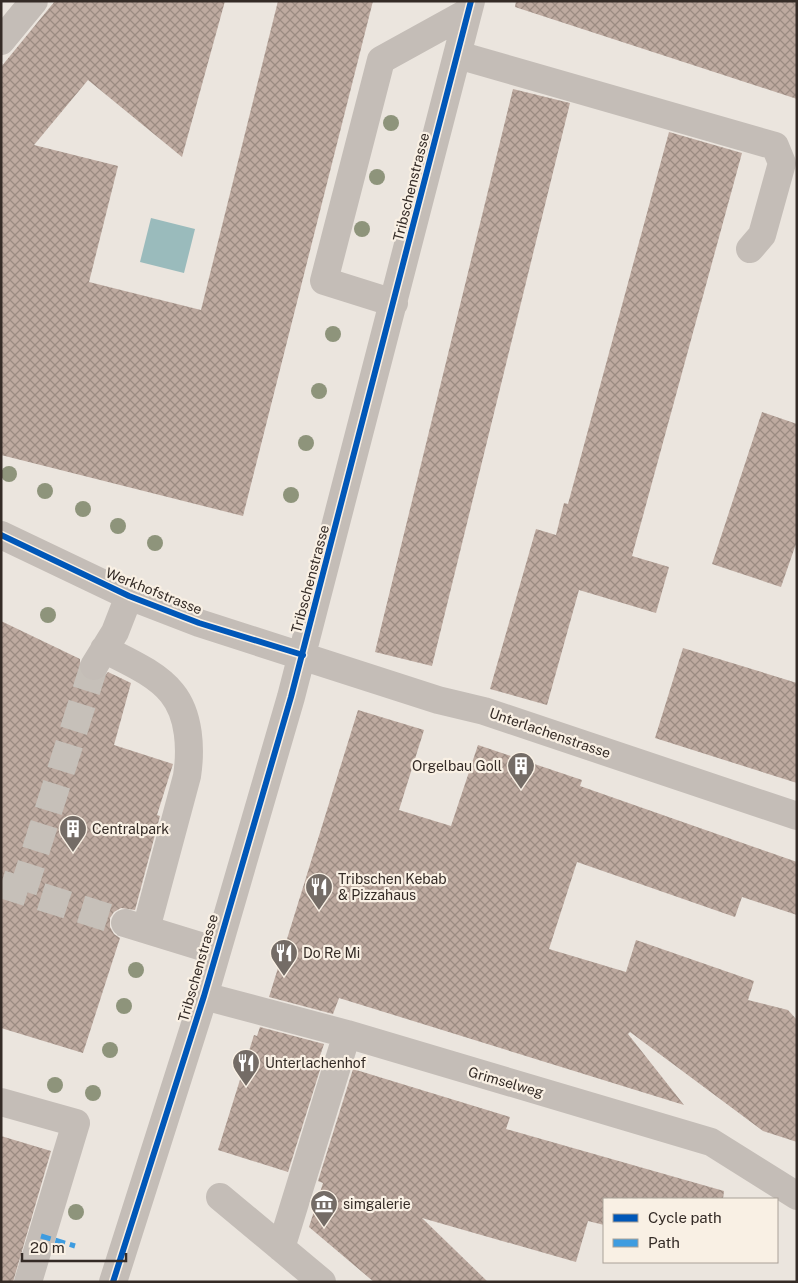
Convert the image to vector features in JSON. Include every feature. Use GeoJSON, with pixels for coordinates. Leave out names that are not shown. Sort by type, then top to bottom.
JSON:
{"type":"FeatureCollection","features":[{"type":"Feature","properties":{"kind":"street"},"geometry":{"type":"LineString","coordinates":[[1,41],[34,1]]}},
{"type":"Feature","properties":{"kind":"street"},"geometry":{"type":"LineString","coordinates":[[394,303],[324,281],[381,60],[470,7]]}},
{"type":"Feature","properties":{"kind":"street","name":"Tribschenstrasse"},"geometry":{"type":"LineString","coordinates":[[116,1279],[204,996],[303,655],[470,7]]}},
{"type":"Feature","properties":{"kind":"street"},"geometry":{"type":"LineString","coordinates":[[458,55],[775,146],[782,163],[762,235],[750,249]]}},
{"type":"Feature","properties":{"kind":"street","name":"Werkhofstrasse"},"geometry":{"type":"LineString","coordinates":[[1,535],[129,596],[199,623],[303,655]]}},
{"type":"Feature","properties":{"kind":"street"},"geometry":{"type":"LineString","coordinates":[[129,596],[115,632],[99,657],[158,679],[173,694],[187,731],[190,756],[187,776],[135,926],[216,951]]}},
{"type":"Feature","properties":{"kind":"street","name":"Unterlachenstrasse"},"geometry":{"type":"LineString","coordinates":[[303,655],[438,700],[484,711],[797,816]]}},
{"type":"Feature","properties":{"kind":"street","name":"Grimselweg"},"geometry":{"type":"LineString","coordinates":[[204,996],[347,1034],[711,1142],[797,1196]]}},
{"type":"Feature","properties":{"kind":"street"},"geometry":{"type":"LineString","coordinates":[[281,1248],[347,1034]]}},
{"type":"Feature","properties":{"kind":"street"},"geometry":{"type":"LineString","coordinates":[[1,1102],[76,1123],[28,1282]]}},
{"type":"Feature","properties":{"kind":"street"},"geometry":{"type":"LineString","coordinates":[[220,1198],[322,1282]]}},
{"type":"Feature","properties":{"kind":"water"},"geometry":{"type":"Polygon","coordinates":[[[151,218],[195,229],[184,273],[140,262],[151,218]]]}},
{"type":"Feature","properties":{"kind":"building"},"geometry":{"type":"Polygon","coordinates":[[[55,1],[225,1],[182,157],[88,80],[34,145],[118,166],[89,282],[201,310],[278,1],[373,1],[243,516],[1,455],[1,67],[55,1]]]}},
{"type":"Feature","properties":{"kind":"building"},"geometry":{"type":"Polygon","coordinates":[[[516,1],[797,1],[797,99],[515,7],[516,1]]]}},
{"type":"Feature","properties":{"kind":"building"},"geometry":{"type":"Polygon","coordinates":[[[513,89],[570,103],[432,666],[375,652],[513,89]]]}},
{"type":"Feature","properties":{"kind":"building"},"geometry":{"type":"Polygon","coordinates":[[[669,132],[742,153],[632,556],[669,567],[656,613],[579,590],[547,705],[490,689],[536,529],[556,535],[564,503],[568,504],[669,132]]]}},
{"type":"Feature","properties":{"kind":"building"},"geometry":{"type":"Polygon","coordinates":[[[762,412],[797,424],[797,541],[781,587],[712,564],[762,412]]]}},
{"type":"Feature","properties":{"kind":"building","name":"Centralpark"},"geometry":{"type":"Polygon","coordinates":[[[1,621],[80,659],[80,673],[86,680],[93,682],[101,680],[108,672],[131,683],[114,745],[173,764],[157,815],[160,816],[135,910],[121,908],[114,912],[110,918],[110,927],[114,934],[120,938],[83,1053],[1,1028],[1,621]]]}},
{"type":"Feature","properties":{"kind":"building"},"geometry":{"type":"Polygon","coordinates":[[[683,648],[797,683],[797,783],[655,738],[683,648]]]}},
{"type":"Feature","properties":{"kind":"building"},"geometry":{"type":"Polygon","coordinates":[[[358,710],[424,730],[399,810],[451,826],[478,745],[582,780],[580,786],[797,862],[797,915],[742,897],[735,917],[577,862],[549,949],[626,972],[636,940],[754,981],[748,1000],[788,1010],[797,1020],[797,1142],[763,1131],[630,1032],[628,1034],[684,1105],[339,998],[333,1014],[269,997],[358,710]]]}},
{"type":"Feature","properties":{"kind":"building"},"geometry":{"type":"Polygon","coordinates":[[[260,1027],[324,1044],[320,1056],[324,1057],[288,1172],[218,1150],[254,1035],[257,1036],[260,1027]]]}},
{"type":"Feature","properties":{"kind":"building"},"geometry":{"type":"Polygon","coordinates":[[[353,1069],[510,1117],[506,1129],[724,1191],[723,1198],[603,1198],[603,1225],[588,1221],[576,1262],[422,1218],[488,1282],[374,1282],[309,1227],[323,1183],[318,1181],[353,1069]]]}},
{"type":"Feature","properties":{"kind":"building"},"geometry":{"type":"Polygon","coordinates":[[[1,1136],[51,1151],[13,1282],[1,1282],[1,1136]]]}},
{"type":"Feature","properties":{"kind":"tunnel"},"geometry":{"type":"LineString","coordinates":[[23,891],[94,666]]}},
{"type":"Feature","properties":{"kind":"tunnel"},"geometry":{"type":"LineString","coordinates":[[1,884],[125,923]]}},
{"type":"Feature","properties":{"kind":"marked path"},"geometry":{"type":"LineString","coordinates":[[41,1236],[75,1246]]}},
{"type":"Feature","properties":{"kind":"cycle path"},"geometry":{"type":"LineString","coordinates":[[113,1282],[204,996],[291,697],[471,1]]}},
{"type":"Feature","properties":{"kind":"cycle path"},"geometry":{"type":"LineString","coordinates":[[1,535],[129,596],[199,623],[303,655]]}},
{"type":"Feature","properties":{"kind":"place","name":"Orgelbau Goll"},"geometry":{"type":"Point","coordinates":[521,790]}},
{"type":"Feature","properties":{"kind":"place","name":"Centralpark"},"geometry":{"type":"Point","coordinates":[73,853]}},
{"type":"Feature","properties":{"kind":"place","name":"Tribschen Kebab & Pizzahaus"},"geometry":{"type":"Point","coordinates":[319,911]}},
{"type":"Feature","properties":{"kind":"place","name":"Do Re Mi"},"geometry":{"type":"Point","coordinates":[284,977]}},
{"type":"Feature","properties":{"kind":"place","name":"Unterlachenhof"},"geometry":{"type":"Point","coordinates":[246,1087]}},
{"type":"Feature","properties":{"kind":"place","name":"simgalerie"},"geometry":{"type":"Point","coordinates":[324,1228]}}]}
